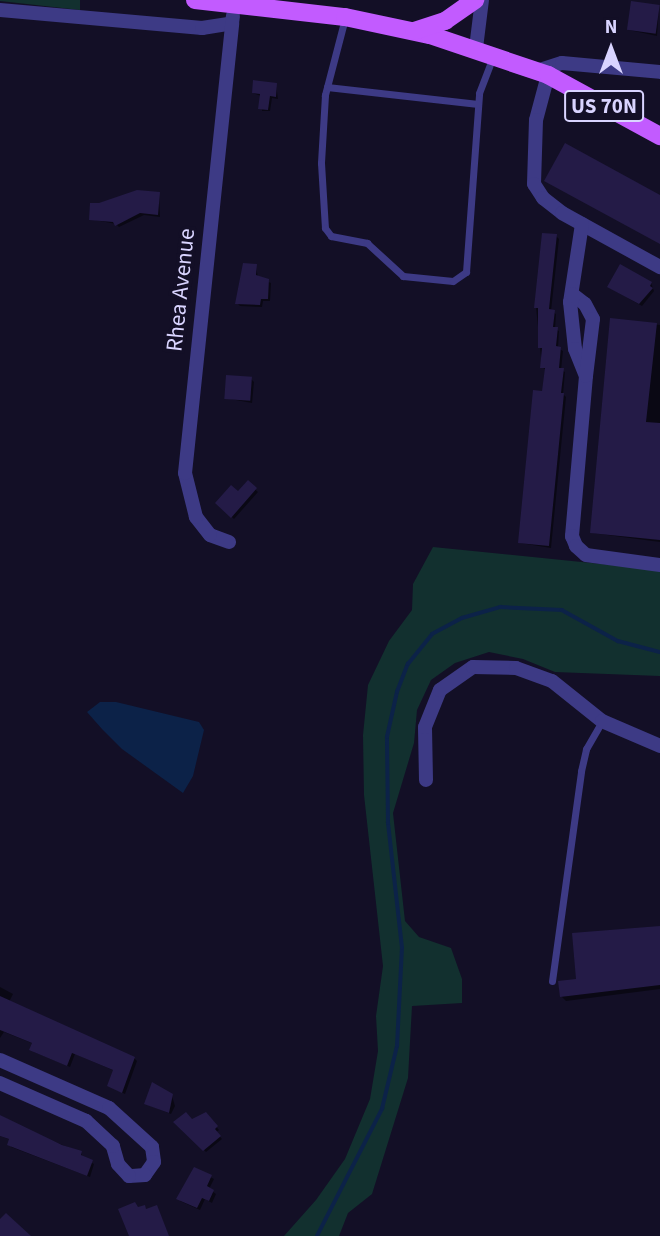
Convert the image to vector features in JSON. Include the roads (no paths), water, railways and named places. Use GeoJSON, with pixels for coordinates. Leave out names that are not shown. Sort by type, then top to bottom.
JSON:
{"type":"FeatureCollection","features":[{"type":"Feature","properties":{"kind":"main road","name":"US 70N"},"geometry":{"type":"LineString","coordinates":[[195,0],[234,15],[345,17],[414,31],[485,51],[543,73],[660,136]]}},
{"type":"Feature","properties":{"kind":"main road"},"geometry":{"type":"LineString","coordinates":[[414,31],[453,17],[475,0]]}},
{"type":"Feature","properties":{"kind":"street"},"geometry":{"type":"LineString","coordinates":[[482,0],[485,51]]}},
{"type":"Feature","properties":{"kind":"street"},"geometry":{"type":"LineString","coordinates":[[0,10],[202,29],[234,15]]}},
{"type":"Feature","properties":{"kind":"street","name":"Rhea Avenue"},"geometry":{"type":"LineString","coordinates":[[229,542],[210,534],[196,517],[185,473],[234,15]]}},
{"type":"Feature","properties":{"kind":"street"},"geometry":{"type":"LineString","coordinates":[[660,72],[562,64],[543,73],[536,120],[534,184],[543,198],[582,224],[660,267]]}},
{"type":"Feature","properties":{"kind":"street"},"geometry":{"type":"LineString","coordinates":[[582,224],[572,294],[575,349],[586,376]]}},
{"type":"Feature","properties":{"kind":"street"},"geometry":{"type":"LineString","coordinates":[[572,294],[585,304],[593,319],[572,524],[576,546],[586,555],[660,565]]}},
{"type":"Feature","properties":{"kind":"street"},"geometry":{"type":"LineString","coordinates":[[426,780],[425,727],[440,690],[473,667],[516,668],[552,681],[602,720],[660,746]]}},
{"type":"Feature","properties":{"kind":"street"},"geometry":{"type":"LineString","coordinates":[[0,1060],[109,1108],[152,1147],[155,1163],[145,1175],[129,1176],[118,1164],[113,1146],[86,1121],[0,1083]]}},
{"type":"Feature","properties":{"kind":"lane"},"geometry":{"type":"LineString","coordinates":[[345,17],[327,87],[321,163],[325,228],[331,236],[367,243],[403,276],[453,281],[466,272],[478,104],[485,51]]}},
{"type":"Feature","properties":{"kind":"lane"},"geometry":{"type":"LineString","coordinates":[[327,87],[478,104]]}},
{"type":"Feature","properties":{"kind":"lane"},"geometry":{"type":"LineString","coordinates":[[551,981],[581,771],[586,749],[602,720]]}},
{"type":"Feature","properties":{"kind":"water"},"geometry":{"type":"Polygon","coordinates":[[[100,702],[116,702],[199,722],[204,730],[193,776],[183,793],[122,749],[102,729],[87,712],[100,702]]]}},
{"type":"Feature","properties":{"kind":"waterway"},"geometry":{"type":"LineString","coordinates":[[317,1236],[382,1109],[397,1046],[402,948],[388,823],[387,737],[397,692],[408,664],[432,634],[462,618],[500,607],[562,610],[618,641],[660,652]]}}]}
